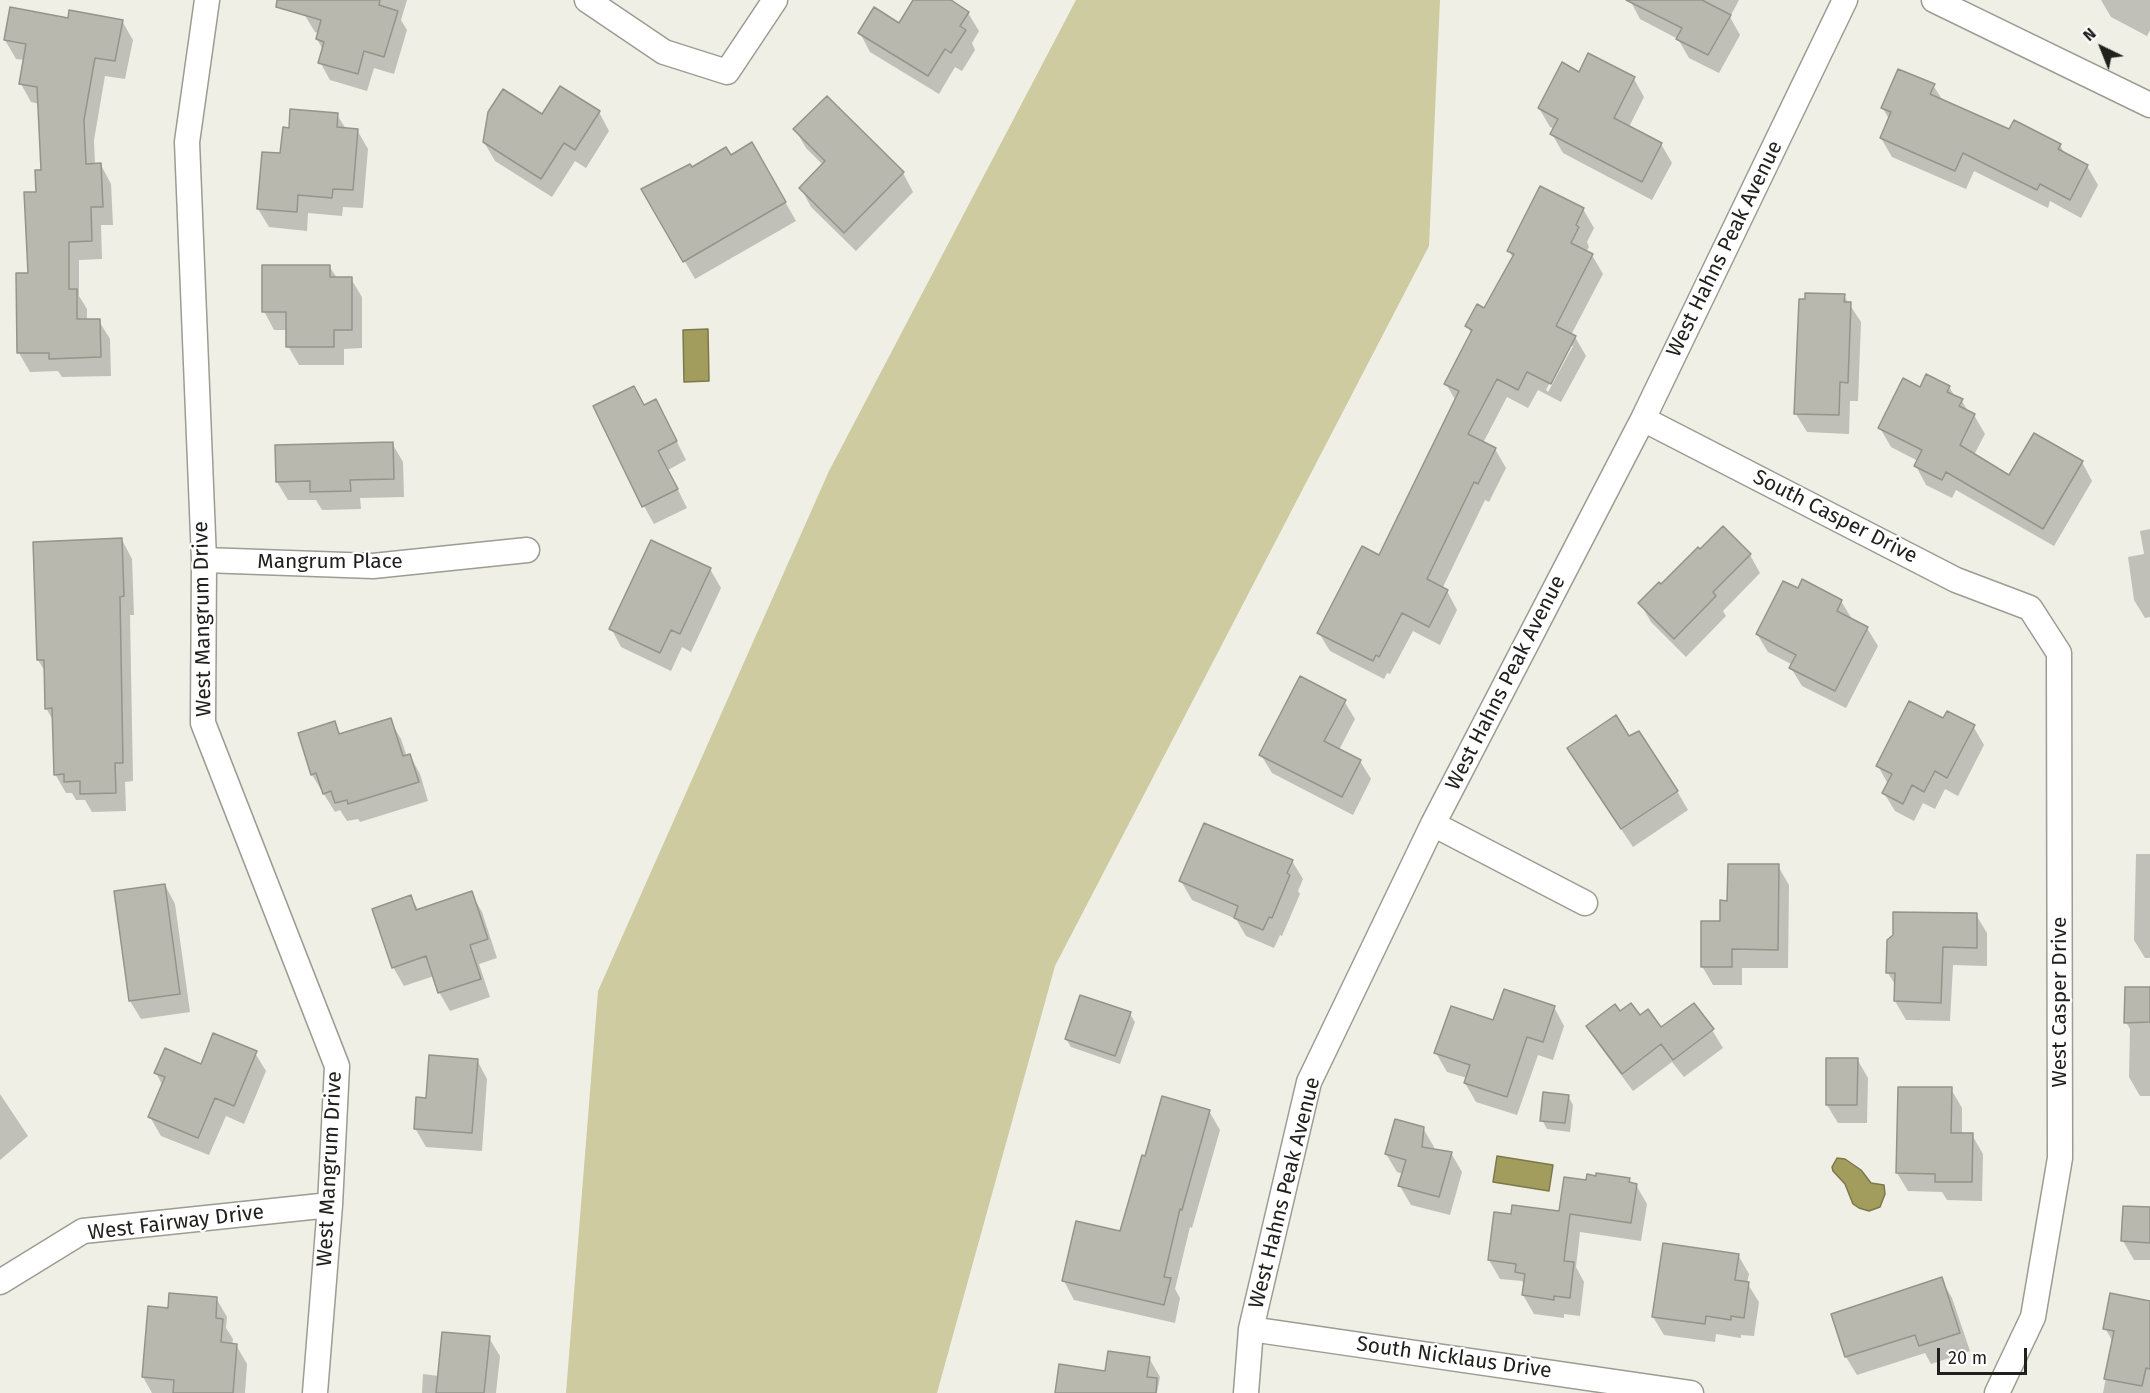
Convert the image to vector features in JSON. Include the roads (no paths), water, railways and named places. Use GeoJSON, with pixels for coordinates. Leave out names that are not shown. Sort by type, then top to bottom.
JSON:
{"type":"FeatureCollection","features":[{"type":"Feature","properties":{"kind":"street","name":"West Mangrum Drive"},"geometry":{"type":"LineString","coordinates":[[207,0],[187,142],[204,560],[203,723],[337,1066],[330,1205],[315,1393]]}},
{"type":"Feature","properties":{"kind":"street"},"geometry":{"type":"LineString","coordinates":[[587,0],[664,52],[727,72],[775,0]]}},
{"type":"Feature","properties":{"kind":"street","name":"West Hahns Peak Avenue"},"geometry":{"type":"LineString","coordinates":[[1246,1393],[1251,1329],[1309,1082],[1433,824],[1643,419],[1845,0]]}},
{"type":"Feature","properties":{"kind":"street"},"geometry":{"type":"LineString","coordinates":[[1934,0],[2150,105]]}},
{"type":"Feature","properties":{"kind":"street","name":"South Casper Drive"},"geometry":{"type":"LineString","coordinates":[[1643,419],[1956,580],[2030,608]]}},
{"type":"Feature","properties":{"kind":"street","name":"Mangrum Place"},"geometry":{"type":"LineString","coordinates":[[204,560],[373,566],[527,550]]}},
{"type":"Feature","properties":{"kind":"street","name":"West Casper Drive"},"geometry":{"type":"LineString","coordinates":[[1997,1393],[2033,1317],[2060,1158],[2059,653],[2030,608]]}},
{"type":"Feature","properties":{"kind":"street"},"geometry":{"type":"LineString","coordinates":[[1433,824],[1586,903]]}},
{"type":"Feature","properties":{"kind":"street","name":"West Fairway Drive"},"geometry":{"type":"LineString","coordinates":[[0,1282],[83,1231],[330,1205]]}},
{"type":"Feature","properties":{"kind":"street","name":"South Nicklaus Drive"},"geometry":{"type":"LineString","coordinates":[[1251,1329],[1691,1393]]}}]}
